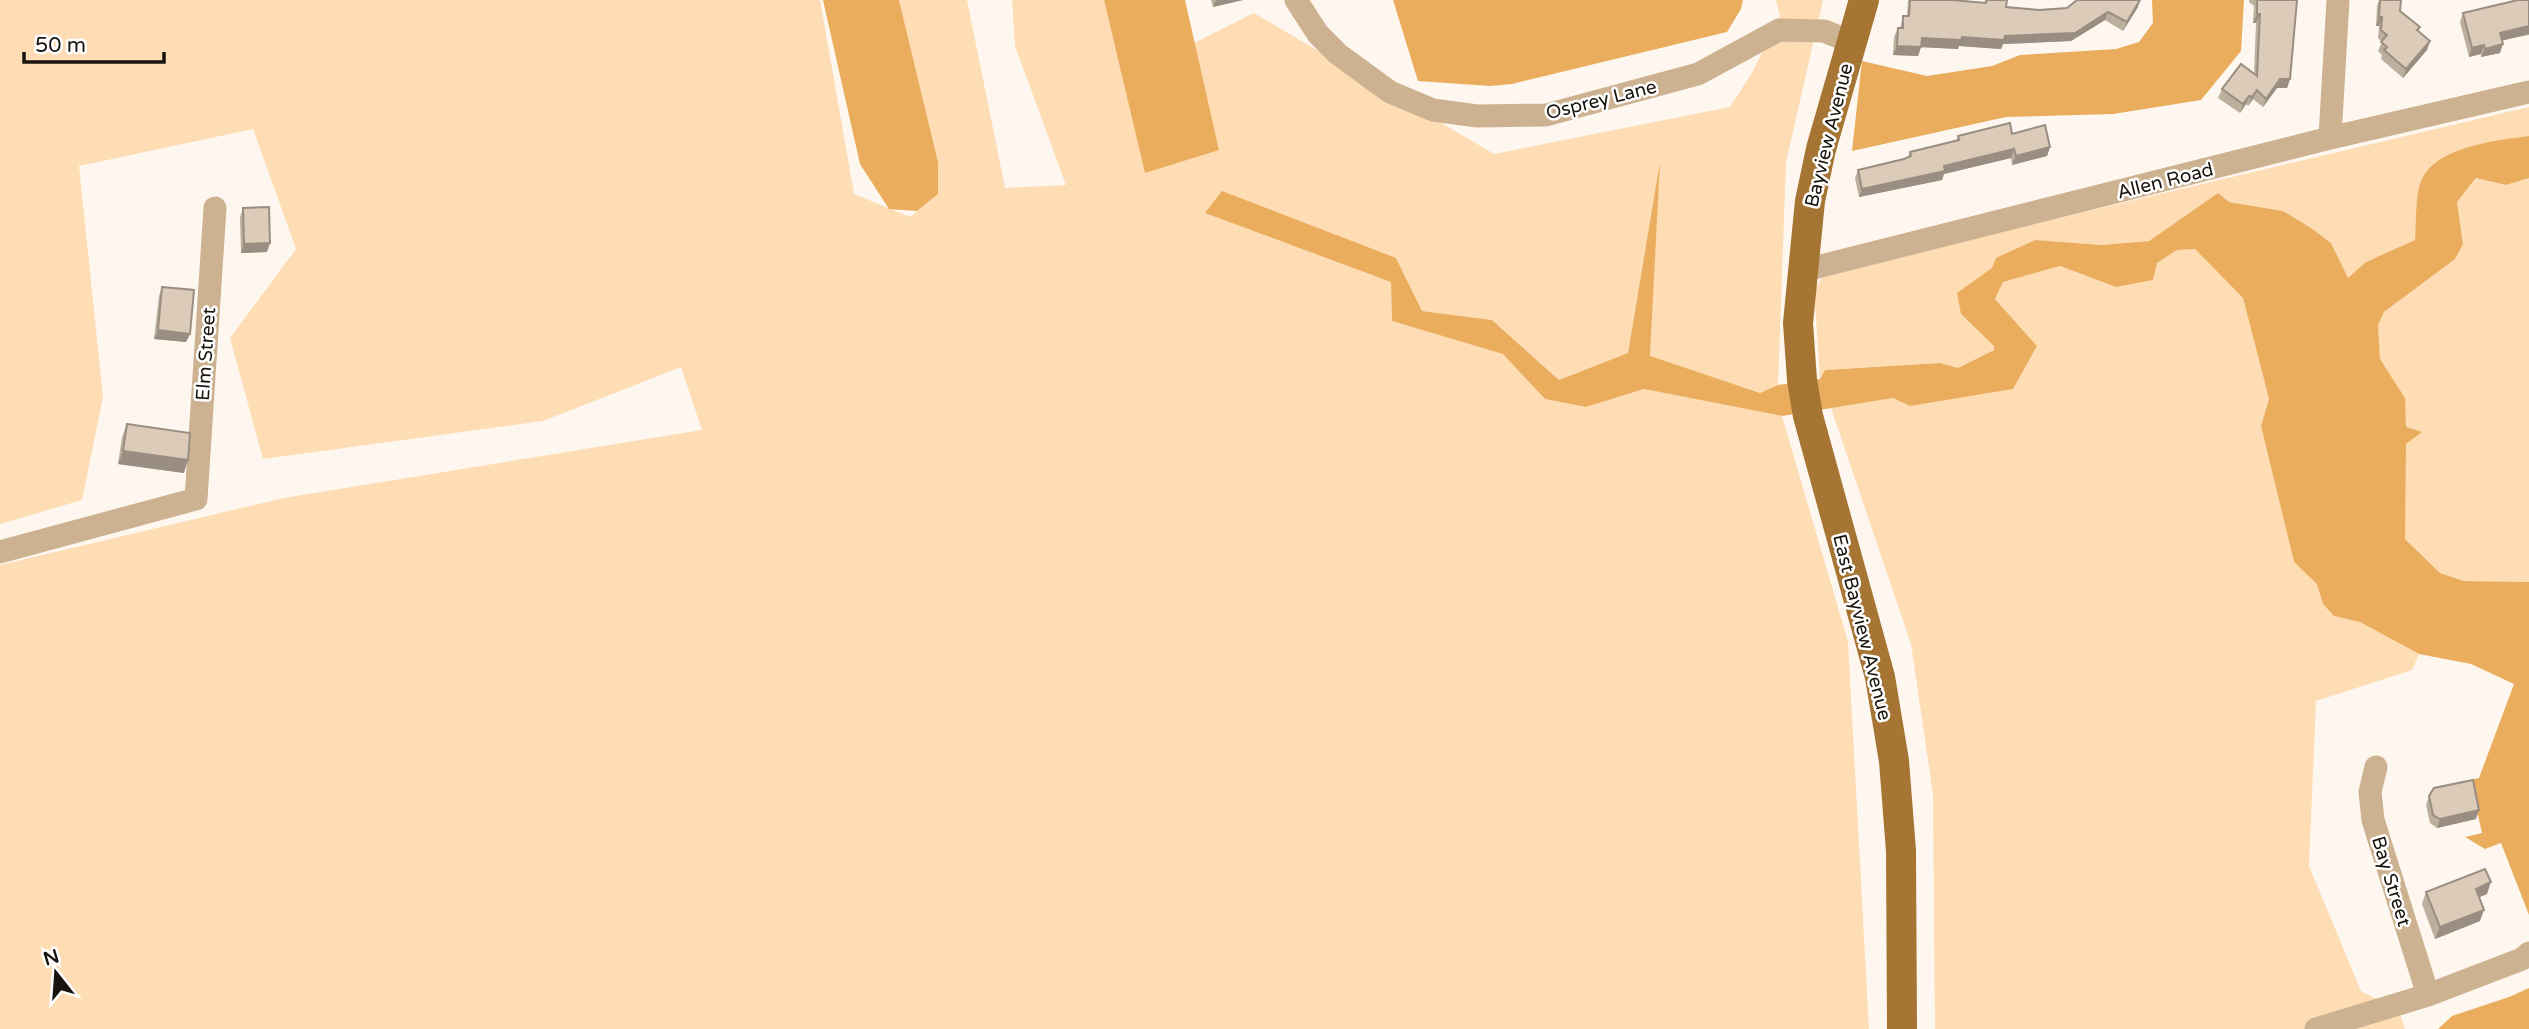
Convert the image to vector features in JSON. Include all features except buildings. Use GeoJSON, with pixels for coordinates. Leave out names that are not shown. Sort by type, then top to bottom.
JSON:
{"type":"FeatureCollection","features":[{"type":"Feature","properties":{"kind":"main road","name":"Bayview Avenue"},"geometry":{"type":"LineString","coordinates":[[1801,271],[1810,201],[1821,149],[1864,0]]}},
{"type":"Feature","properties":{"kind":"main road","name":"East Bayview Avenue"},"geometry":{"type":"LineString","coordinates":[[1801,271],[1798,323],[1802,380],[1808,416],[1880,677],[1894,761],[1901,851],[1902,1029]]}},
{"type":"Feature","properties":{"kind":"street","name":"Osprey Lane"},"geometry":{"type":"LineString","coordinates":[[1296,0],[1318,34],[1338,54],[1390,92],[1433,110],[1478,116],[1546,115],[1600,102],[1698,74],[1779,30],[1824,31],[1851,42]]}},
{"type":"Feature","properties":{"kind":"street"},"geometry":{"type":"LineString","coordinates":[[2330,138],[2338,0]]}},
{"type":"Feature","properties":{"kind":"street","name":"Allen Road"},"geometry":{"type":"LineString","coordinates":[[1801,271],[2330,138],[2529,92]]}},
{"type":"Feature","properties":{"kind":"street","name":"Elm Street"},"geometry":{"type":"LineString","coordinates":[[0,552],[196,499],[215,208]]}},
{"type":"Feature","properties":{"kind":"street","name":"Bay Street"},"geometry":{"type":"LineString","coordinates":[[2376,767],[2370,792],[2373,820],[2428,995]]}},
{"type":"Feature","properties":{"kind":"street"},"geometry":{"type":"LineString","coordinates":[[2316,1029],[2428,995],[2522,960],[2529,954]]}},
{"type":"Feature","properties":{"kind":"shaded area"},"geometry":{"type":"Polygon","coordinates":[[[0,0],[820,0],[854,194],[910,217],[937,194],[938,162],[899,0],[967,0],[1005,188],[1066,185],[1015,46],[1012,0],[1104,0],[1145,172],[1219,150],[1194,43],[1254,13],[1494,154],[1730,107],[1753,71],[1780,16],[1776,0],[1823,0],[1786,162],[1778,385],[1760,393],[1650,357],[1659,170],[1628,353],[1559,380],[1492,320],[1422,311],[1396,258],[1206,213],[1391,282],[1392,321],[1504,354],[1545,399],[1586,407],[1644,389],[1782,416],[1848,642],[1869,1029],[0,1029],[0,565],[284,498],[702,430],[681,367],[543,421],[263,459],[230,338],[296,249],[253,129],[79,166],[103,397],[82,500],[0,524],[0,0]]]}},
{"type":"Feature","properties":{"kind":"shaded area"},"geometry":{"type":"Polygon","coordinates":[[[823,0],[899,0],[938,162],[938,194],[917,211],[889,209],[860,164],[823,0]]]}},
{"type":"Feature","properties":{"kind":"shaded area"},"geometry":{"type":"Polygon","coordinates":[[[1104,0],[1185,0],[1219,150],[1145,173],[1104,0]]]}},
{"type":"Feature","properties":{"kind":"shaded area"},"geometry":{"type":"Polygon","coordinates":[[[1393,0],[1743,0],[1741,9],[1727,32],[1512,84],[1490,86],[1418,81],[1393,0]]]}},
{"type":"Feature","properties":{"kind":"shaded area"},"geometry":{"type":"Polygon","coordinates":[[[2152,0],[2244,0],[2241,51],[2201,100],[2113,114],[2006,117],[1852,151],[1862,61],[1927,76],[1992,66],[2020,55],[2116,49],[2139,42],[2153,23],[2152,0]]]}},
{"type":"Feature","properties":{"kind":"shaded area"},"geometry":{"type":"Polygon","coordinates":[[[2529,107],[2529,136],[2472,147],[2443,158],[2432,166],[2424,175],[2419,190],[2416,240],[2366,262],[2348,279],[2331,243],[2311,228],[2283,211],[2229,202],[2218,193],[2149,241],[2101,245],[2035,240],[1992,268],[1961,314],[1995,346],[1994,350],[1958,368],[1940,363],[1825,370],[1820,379],[1814,290],[1825,273],[2529,107]]]}},
{"type":"Feature","properties":{"kind":"shaded area"},"geometry":{"type":"Polygon","coordinates":[[[2529,136],[2529,178],[2506,185],[2476,178],[2457,202],[2463,244],[2455,259],[2384,312],[2378,325],[2380,359],[2405,398],[2406,427],[2422,432],[2406,444],[2405,539],[2440,573],[2464,581],[2529,582],[2529,915],[2501,843],[2485,849],[2465,837],[2482,833],[2470,780],[2479,778],[2514,684],[2471,664],[2419,654],[2360,622],[2334,616],[2323,604],[2317,584],[2294,562],[2261,426],[2269,399],[2243,298],[2195,249],[2177,250],[2157,263],[2153,280],[2116,287],[2060,266],[2003,282],[1995,299],[2037,346],[2013,389],[1910,406],[1893,398],[1782,416],[1644,389],[1586,407],[1545,399],[1503,354],[1392,321],[1391,282],[1205,213],[1222,191],[1396,258],[1422,311],[1492,320],[1559,380],[1628,353],[1660,162],[1650,356],[1760,393],[1778,385],[1820,379],[1825,370],[1940,363],[1958,368],[1994,350],[1994,346],[1961,314],[1957,293],[1992,268],[1996,258],[2035,240],[2101,245],[2149,241],[2218,193],[2229,202],[2283,211],[2311,228],[2331,243],[2348,278],[2366,262],[2415,240],[2419,190],[2424,175],[2432,165],[2472,146],[2529,136]]]}},
{"type":"Feature","properties":{"kind":"shaded area"},"geometry":{"type":"Polygon","coordinates":[[[2477,178],[2506,185],[2529,178],[2529,582],[2464,581],[2440,573],[2405,539],[2405,398],[2380,359],[2378,325],[2384,312],[2455,259],[2463,244],[2457,202],[2477,178]]]}},
{"type":"Feature","properties":{"kind":"shaded area"},"geometry":{"type":"Polygon","coordinates":[[[2195,249],[2243,298],[2269,399],[2261,426],[2294,562],[2318,584],[2323,604],[2334,616],[2360,622],[2419,654],[2412,670],[2316,701],[2309,866],[2361,991],[2399,1011],[2405,1029],[1935,1029],[1933,794],[1911,644],[1831,408],[1893,398],[1910,406],[2013,389],[2037,346],[1995,299],[2003,282],[2060,266],[2116,287],[2153,280],[2157,263],[2177,250],[2195,249]]]}},
{"type":"Feature","properties":{"kind":"shaded area"},"geometry":{"type":"Polygon","coordinates":[[[2529,988],[2529,1029],[2438,1029],[2452,1016],[2529,988]]]}}]}
